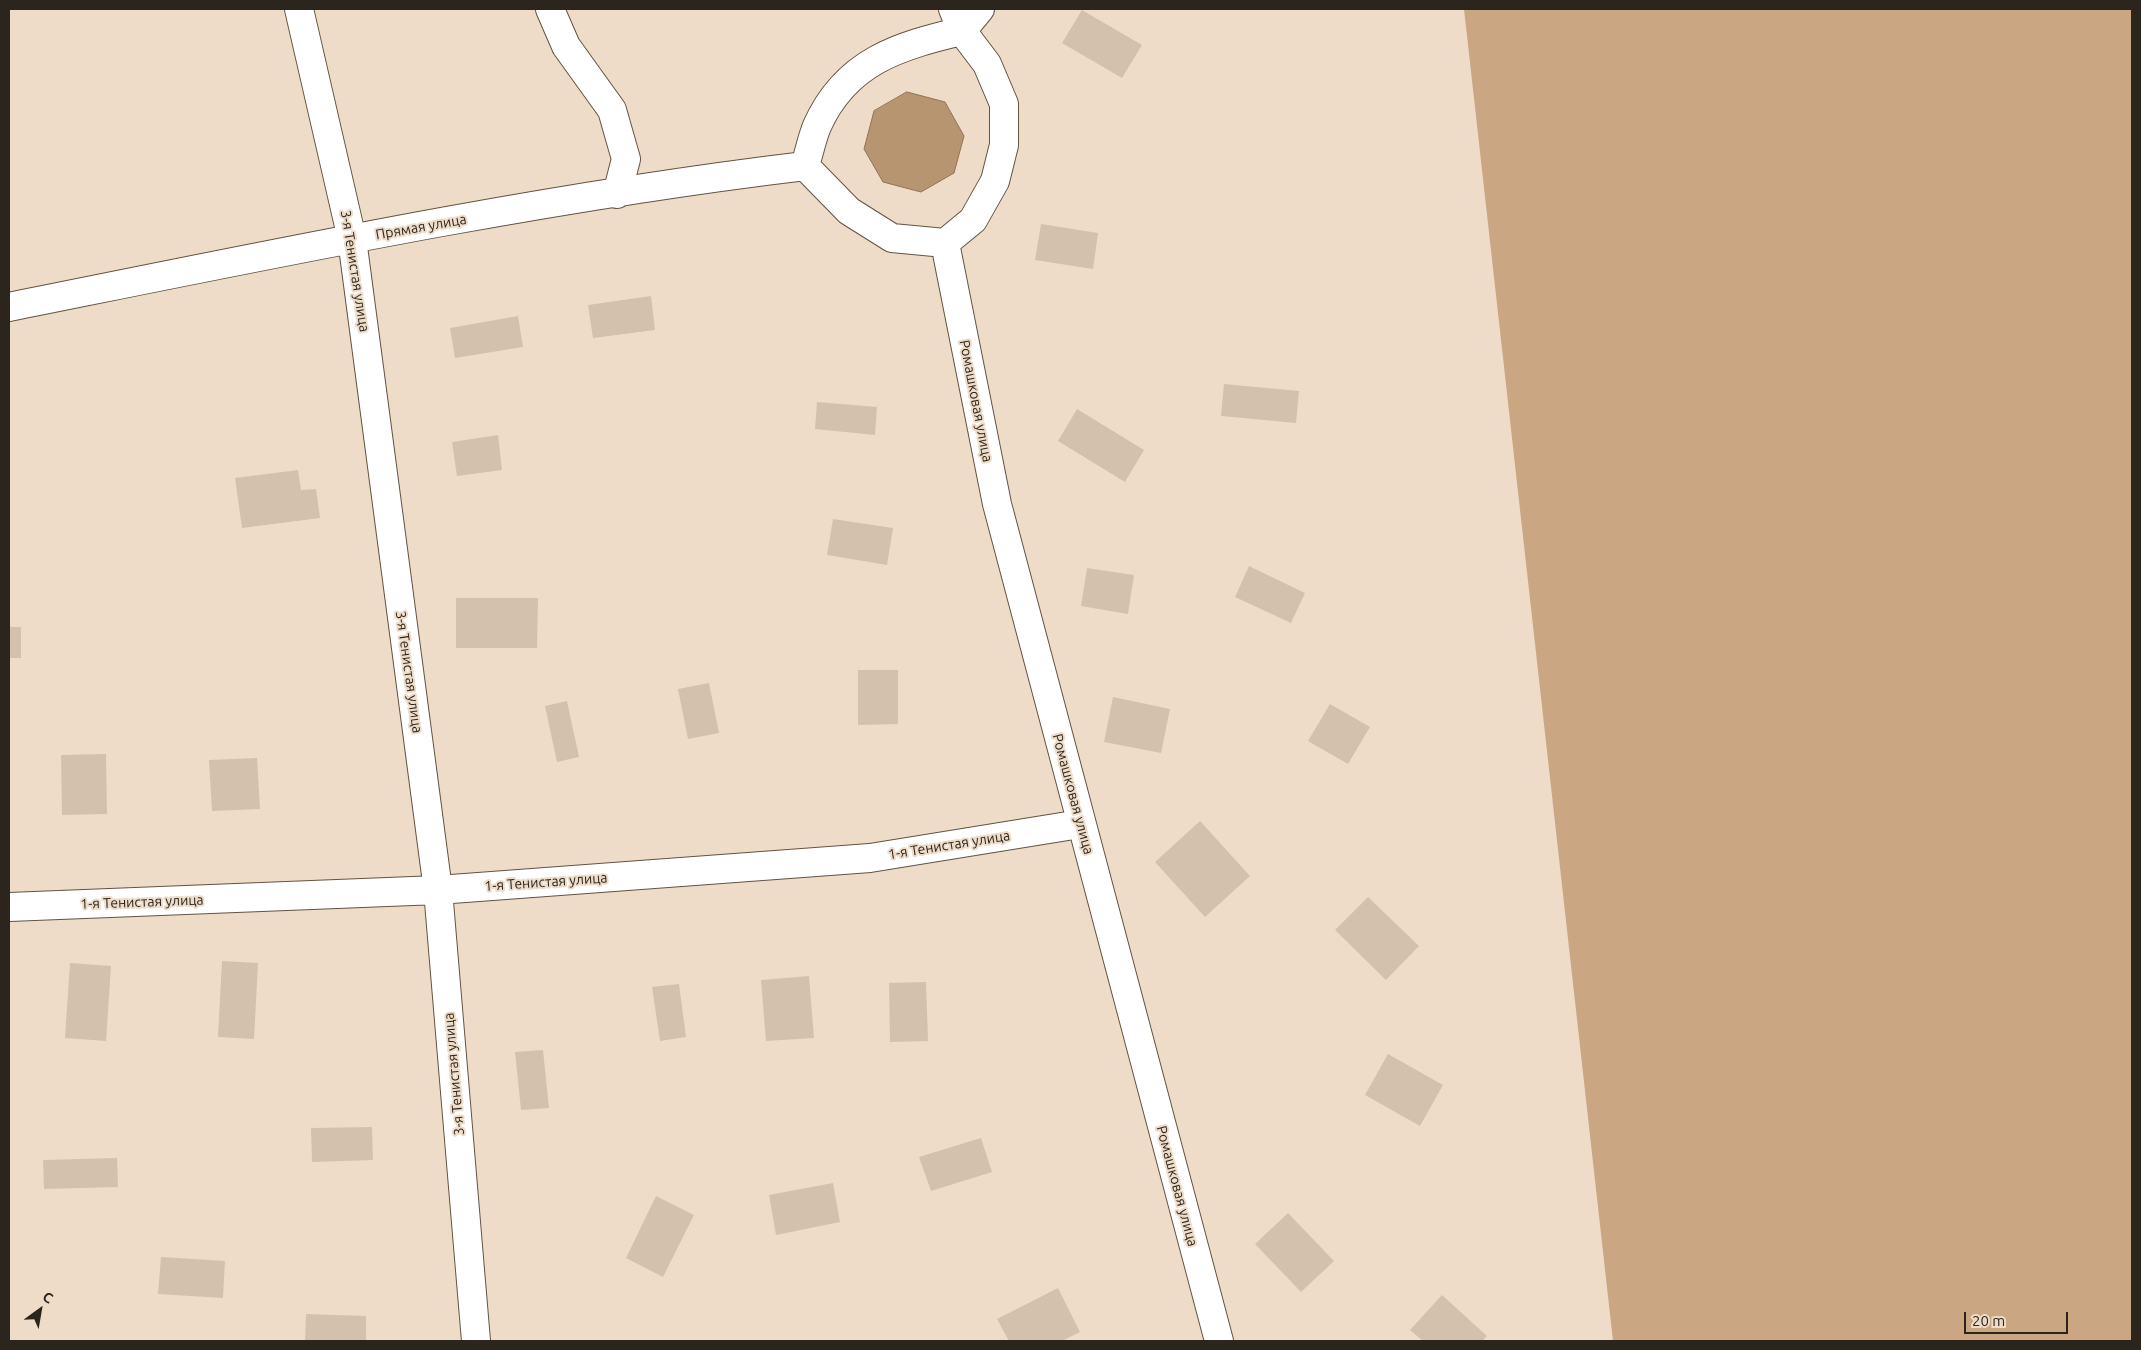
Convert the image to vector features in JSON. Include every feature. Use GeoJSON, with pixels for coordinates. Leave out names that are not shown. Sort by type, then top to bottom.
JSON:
{"type":"FeatureCollection","features":[{"type":"Feature","properties":{"kind":"street","name":"3-я Тенистая улица"},"geometry":{"type":"LineString","coordinates":[[299,9],[352,239],[438,890],[476,1341]]}},
{"type":"Feature","properties":{"kind":"street"},"geometry":{"type":"LineString","coordinates":[[550,9],[566,46],[612,110],[626,159],[616,194]]}},
{"type":"Feature","properties":{"kind":"street"},"geometry":{"type":"LineString","coordinates":[[958,20],[987,64],[1004,104],[1004,145],[996,180],[973,220],[945,243],[892,238],[849,211],[805,166],[817,126],[842,86],[871,61],[980,9]]}},
{"type":"Feature","properties":{"kind":"street","name":"Прямая улица"},"geometry":{"type":"LineString","coordinates":[[9,307],[352,239],[706,178],[805,166]]}},
{"type":"Feature","properties":{"kind":"street","name":"Ромашковая улица"},"geometry":{"type":"LineString","coordinates":[[945,243],[996,504],[1219,1341]]}},
{"type":"Feature","properties":{"kind":"street","name":"1-я Тенистая улица"},"geometry":{"type":"LineString","coordinates":[[9,907],[438,890],[870,858],[1080,824]]}},
{"type":"Feature","properties":{"kind":"shaded area"},"geometry":{"type":"Polygon","coordinates":[[[1464,9],[2132,9],[2132,1341],[1613,1341],[1464,9]]]}},
{"type":"Feature","properties":{"kind":"shaded area"},"geometry":{"type":"Polygon","coordinates":[[[907,92],[945,102],[964,136],[954,173],[921,192],[883,182],[864,149],[874,111],[907,92]]]}},
{"type":"Feature","properties":{"kind":"building"},"geometry":{"type":"Polygon","coordinates":[[[1082,10],[1142,45],[1122,78],[1062,43],[1082,10]]]}},
{"type":"Feature","properties":{"kind":"building"},"geometry":{"type":"Polygon","coordinates":[[[1041,224],[1098,233],[1093,269],[1035,260],[1041,224]]]}},
{"type":"Feature","properties":{"kind":"building"},"geometry":{"type":"Polygon","coordinates":[[[651,296],[655,330],[593,338],[588,305],[651,296]]]}},
{"type":"Feature","properties":{"kind":"building"},"geometry":{"type":"Polygon","coordinates":[[[518,316],[523,347],[455,358],[450,328],[518,316]]]}},
{"type":"Feature","properties":{"kind":"building"},"geometry":{"type":"Polygon","coordinates":[[[1224,384],[1299,391],[1296,423],[1221,416],[1224,384]]]}},
{"type":"Feature","properties":{"kind":"building"},"geometry":{"type":"Polygon","coordinates":[[[817,402],[877,407],[875,435],[815,429],[817,402]]]}},
{"type":"Feature","properties":{"kind":"building"},"geometry":{"type":"Polygon","coordinates":[[[1077,409],[1144,450],[1125,482],[1058,441],[1077,409]]]}},
{"type":"Feature","properties":{"kind":"building"},"geometry":{"type":"Polygon","coordinates":[[[498,435],[502,470],[457,476],[452,442],[498,435]]]}},
{"type":"Feature","properties":{"kind":"building"},"geometry":{"type":"Polygon","coordinates":[[[298,470],[301,490],[316,489],[320,518],[242,528],[235,478],[298,470]]]}},
{"type":"Feature","properties":{"kind":"building"},"geometry":{"type":"Polygon","coordinates":[[[833,519],[893,528],[887,565],[827,555],[833,519]]]}},
{"type":"Feature","properties":{"kind":"building"},"geometry":{"type":"Polygon","coordinates":[[[1249,566],[1305,593],[1291,623],[1235,597],[1249,566]]]}},
{"type":"Feature","properties":{"kind":"building"},"geometry":{"type":"Polygon","coordinates":[[[1087,568],[1134,575],[1128,614],[1081,606],[1087,568]]]}},
{"type":"Feature","properties":{"kind":"building"},"geometry":{"type":"Polygon","coordinates":[[[456,598],[538,598],[537,648],[456,648],[456,598]]]}},
{"type":"Feature","properties":{"kind":"building"},"geometry":{"type":"Polygon","coordinates":[[[9,627],[21,627],[21,658],[9,658],[9,627]]]}},
{"type":"Feature","properties":{"kind":"building"},"geometry":{"type":"Polygon","coordinates":[[[858,670],[898,670],[898,724],[858,725],[858,670]]]}},
{"type":"Feature","properties":{"kind":"building"},"geometry":{"type":"Polygon","coordinates":[[[709,683],[719,733],[688,739],[678,689],[709,683]]]}},
{"type":"Feature","properties":{"kind":"building"},"geometry":{"type":"Polygon","coordinates":[[[1113,697],[1170,709],[1161,753],[1104,742],[1113,697]]]}},
{"type":"Feature","properties":{"kind":"building"},"geometry":{"type":"Polygon","coordinates":[[[567,701],[579,757],[557,762],[545,706],[567,701]]]}},
{"type":"Feature","properties":{"kind":"building"},"geometry":{"type":"Polygon","coordinates":[[[1330,704],[1370,727],[1348,764],[1308,741],[1330,704]]]}},
{"type":"Feature","properties":{"kind":"building"},"geometry":{"type":"Polygon","coordinates":[[[106,754],[107,814],[62,815],[61,755],[106,754]]]}},
{"type":"Feature","properties":{"kind":"building"},"geometry":{"type":"Polygon","coordinates":[[[257,758],[260,809],[212,811],[209,760],[257,758]]]}},
{"type":"Feature","properties":{"kind":"building"},"geometry":{"type":"Polygon","coordinates":[[[1200,821],[1250,876],[1205,917],[1155,862],[1200,821]]]}},
{"type":"Feature","properties":{"kind":"building"},"geometry":{"type":"Polygon","coordinates":[[[1368,897],[1419,946],[1386,980],[1335,930],[1368,897]]]}},
{"type":"Feature","properties":{"kind":"building"},"geometry":{"type":"Polygon","coordinates":[[[222,961],[258,963],[254,1039],[218,1037],[222,961]]]}},
{"type":"Feature","properties":{"kind":"building"},"geometry":{"type":"Polygon","coordinates":[[[70,963],[111,966],[106,1041],[65,1038],[70,963]]]}},
{"type":"Feature","properties":{"kind":"building"},"geometry":{"type":"Polygon","coordinates":[[[809,976],[814,1038],[766,1041],[761,980],[809,976]]]}},
{"type":"Feature","properties":{"kind":"building"},"geometry":{"type":"Polygon","coordinates":[[[926,982],[928,1041],[890,1042],[889,983],[926,982]]]}},
{"type":"Feature","properties":{"kind":"building"},"geometry":{"type":"Polygon","coordinates":[[[679,984],[686,1037],[660,1041],[652,987],[679,984]]]}},
{"type":"Feature","properties":{"kind":"building"},"geometry":{"type":"Polygon","coordinates":[[[543,1050],[549,1108],[521,1110],[515,1052],[543,1050]]]}},
{"type":"Feature","properties":{"kind":"building"},"geometry":{"type":"Polygon","coordinates":[[[1388,1054],[1443,1085],[1420,1126],[1365,1095],[1388,1054]]]}},
{"type":"Feature","properties":{"kind":"building"},"geometry":{"type":"Polygon","coordinates":[[[372,1127],[373,1160],[312,1162],[311,1128],[372,1127]]]}},
{"type":"Feature","properties":{"kind":"building"},"geometry":{"type":"Polygon","coordinates":[[[981,1138],[992,1172],[931,1191],[919,1157],[981,1138]]]}},
{"type":"Feature","properties":{"kind":"building"},"geometry":{"type":"Polygon","coordinates":[[[117,1158],[118,1187],[44,1189],[43,1160],[117,1158]]]}},
{"type":"Feature","properties":{"kind":"building"},"geometry":{"type":"Polygon","coordinates":[[[833,1183],[840,1222],[776,1235],[769,1195],[833,1183]]]}},
{"type":"Feature","properties":{"kind":"building"},"geometry":{"type":"Polygon","coordinates":[[[656,1196],[694,1215],[663,1277],[626,1258],[656,1196]]]}},
{"type":"Feature","properties":{"kind":"building"},"geometry":{"type":"Polygon","coordinates":[[[1288,1213],[1334,1261],[1301,1292],[1255,1244],[1288,1213]]]}},
{"type":"Feature","properties":{"kind":"building"},"geometry":{"type":"Polygon","coordinates":[[[161,1257],[225,1261],[223,1298],[158,1294],[161,1257]]]}},
{"type":"Feature","properties":{"kind":"building"},"geometry":{"type":"Polygon","coordinates":[[[1058,1288],[1080,1332],[1062,1341],[1009,1341],[997,1319],[1058,1288]]]}},
{"type":"Feature","properties":{"kind":"building"},"geometry":{"type":"Polygon","coordinates":[[[1442,1295],[1487,1336],[1482,1341],[1423,1341],[1410,1330],[1442,1295]]]}},
{"type":"Feature","properties":{"kind":"building"},"geometry":{"type":"Polygon","coordinates":[[[306,1314],[366,1316],[366,1341],[305,1341],[306,1314]]]}}]}
